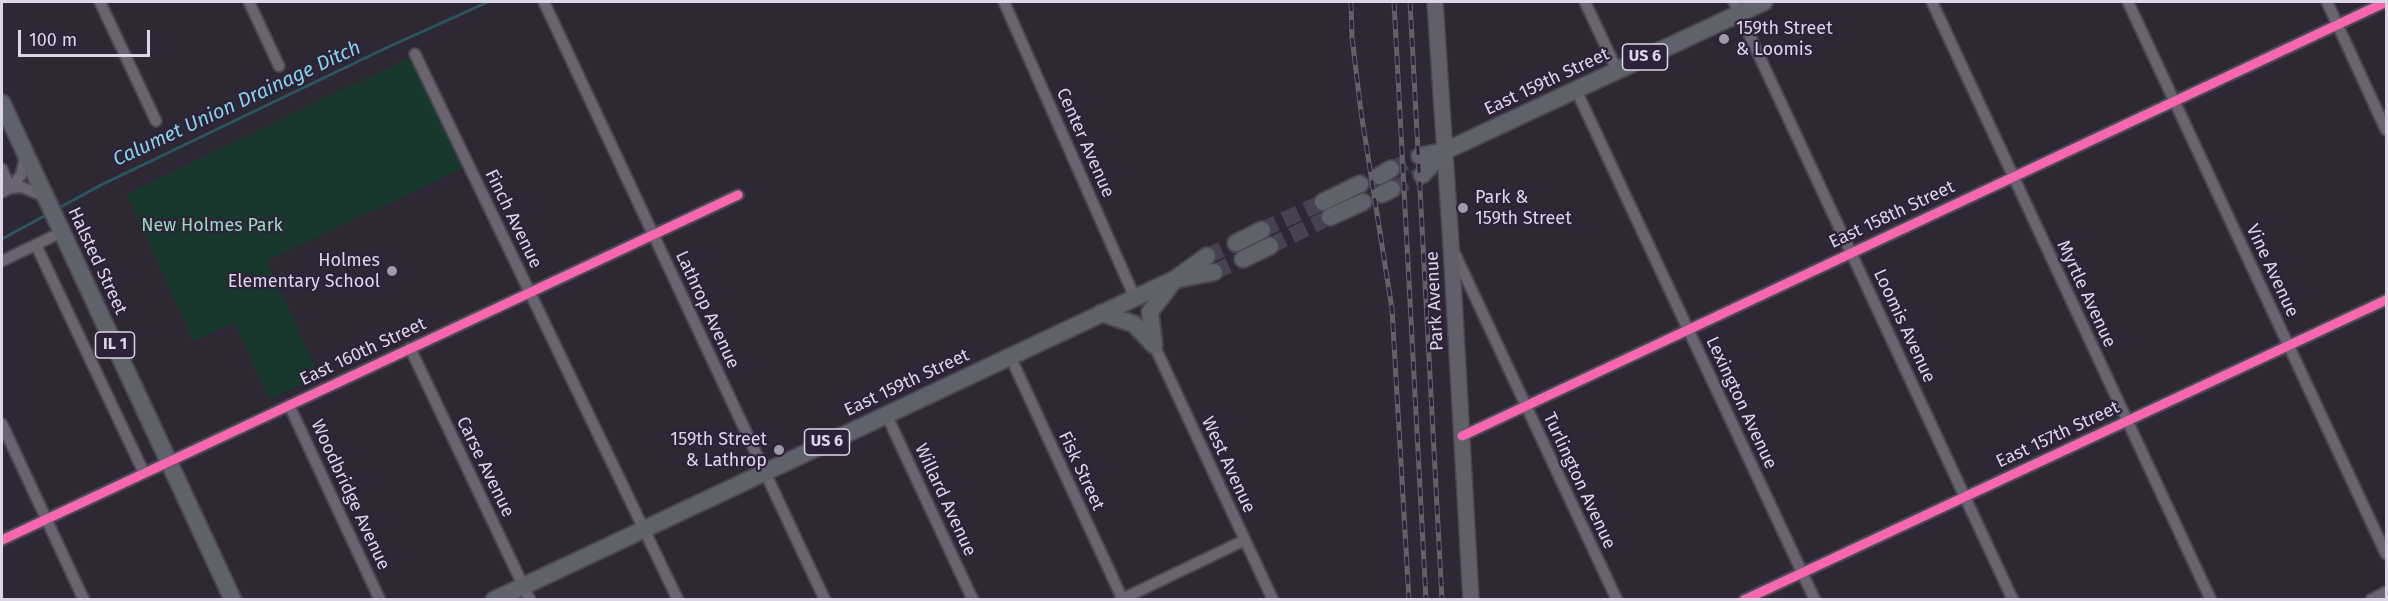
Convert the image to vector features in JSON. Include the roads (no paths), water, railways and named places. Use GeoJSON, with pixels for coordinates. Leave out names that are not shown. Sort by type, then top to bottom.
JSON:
{"type":"FeatureCollection","features":[{"type":"Feature","properties":{"kind":"main road","name":"East 159th Street"},"geometry":{"type":"LineString","coordinates":[[1420,156],[1445,151],[1576,90],[1737,7],[1764,2]]}},
{"type":"Feature","properties":{"kind":"main road","name":"Halsted Street"},"geometry":{"type":"LineString","coordinates":[[2,103],[233,600]]}},
{"type":"Feature","properties":{"kind":"main road","name":"East 159th Street"},"geometry":{"type":"LineString","coordinates":[[1422,175],[1445,151]]}},
{"type":"Feature","properties":{"kind":"main road"},"geometry":{"type":"LineString","coordinates":[[1323,202],[1360,184]]}},
{"type":"Feature","properties":{"kind":"main road"},"geometry":{"type":"LineString","coordinates":[[1330,217],[1363,202]]}},
{"type":"Feature","properties":{"kind":"main road"},"geometry":{"type":"LineString","coordinates":[[1236,243],[1262,230]]}},
{"type":"Feature","properties":{"kind":"main road"},"geometry":{"type":"LineString","coordinates":[[1244,259],[1270,246]]}},
{"type":"Feature","properties":{"kind":"main road","name":"East 159th Street"},"geometry":{"type":"LineString","coordinates":[[494,600],[527,592],[645,528],[1175,279],[1207,256]]}},
{"type":"Feature","properties":{"kind":"main road","name":"East 159th Street"},"geometry":{"type":"LineString","coordinates":[[1175,279],[1214,272]]}},
{"type":"Feature","properties":{"kind":"main road"},"geometry":{"type":"LineString","coordinates":[[1154,345],[1150,312],[1175,279]]}},
{"type":"Feature","properties":{"kind":"main road"},"geometry":{"type":"LineString","coordinates":[[1101,313],[1134,324],[1154,345]]}},
{"type":"Feature","properties":{"kind":"street"},"geometry":{"type":"LineString","coordinates":[[100,2],[156,121]]}},
{"type":"Feature","properties":{"kind":"street"},"geometry":{"type":"LineString","coordinates":[[249,2],[279,66]]}},
{"type":"Feature","properties":{"kind":"street","name":"Lathrop Avenue"},"geometry":{"type":"LineString","coordinates":[[544,2],[825,600]]}},
{"type":"Feature","properties":{"kind":"street","name":"Center Avenue"},"geometry":{"type":"LineString","coordinates":[[1004,2],[1135,297]]}},
{"type":"Feature","properties":{"kind":"street","name":"Park Avenue"},"geometry":{"type":"LineString","coordinates":[[1435,2],[1471,600]]}},
{"type":"Feature","properties":{"kind":"street"},"geometry":{"type":"LineString","coordinates":[[1585,2],[1617,70]]}},
{"type":"Feature","properties":{"kind":"street","name":"Myrtle Avenue"},"geometry":{"type":"LineString","coordinates":[[1932,2],[2211,600]]}},
{"type":"Feature","properties":{"kind":"street","name":"Vine Avenue"},"geometry":{"type":"LineString","coordinates":[[2128,2],[2386,554]]}},
{"type":"Feature","properties":{"kind":"street"},"geometry":{"type":"LineString","coordinates":[[2326,2],[2386,130]]}},
{"type":"Feature","properties":{"kind":"street","name":"East 158th Street"},"geometry":{"type":"LineString","coordinates":[[1462,436],[2386,2]]}},
{"type":"Feature","properties":{"kind":"street","name":"Loomis Avenue"},"geometry":{"type":"LineString","coordinates":[[1737,7],[2013,600]]}},
{"type":"Feature","properties":{"kind":"street","name":"Finch Avenue"},"geometry":{"type":"LineString","coordinates":[[415,54],[678,600]]}},
{"type":"Feature","properties":{"kind":"street","name":"Lexington Avenue"},"geometry":{"type":"LineString","coordinates":[[1576,90],[1815,600]]}},
{"type":"Feature","properties":{"kind":"street"},"geometry":{"type":"LineString","coordinates":[[6,190],[21,175],[26,155]]}},
{"type":"Feature","properties":{"kind":"street"},"geometry":{"type":"LineString","coordinates":[[2,169],[6,190]]}},
{"type":"Feature","properties":{"kind":"street"},"geometry":{"type":"LineString","coordinates":[[6,190],[25,188],[45,197]]}},
{"type":"Feature","properties":{"kind":"street","name":"East 160th Street"},"geometry":{"type":"LineString","coordinates":[[2,540],[738,195]]}},
{"type":"Feature","properties":{"kind":"street"},"geometry":{"type":"LineString","coordinates":[[2,261],[62,232]]}},
{"type":"Feature","properties":{"kind":"street"},"geometry":{"type":"LineString","coordinates":[[36,245],[144,473]]}},
{"type":"Feature","properties":{"kind":"street","name":"Turlington Avenue"},"geometry":{"type":"LineString","coordinates":[[1451,245],[1617,600]]}},
{"type":"Feature","properties":{"kind":"street","name":"East 157th Street"},"geometry":{"type":"LineString","coordinates":[[1744,600],[2386,300]]}},
{"type":"Feature","properties":{"kind":"street","name":"West Avenue"},"geometry":{"type":"LineString","coordinates":[[1154,345],[1273,600]]}},
{"type":"Feature","properties":{"kind":"street","name":"Carse Avenue"},"geometry":{"type":"LineString","coordinates":[[410,348],[527,592]]}},
{"type":"Feature","properties":{"kind":"street","name":"Fisk Street"},"geometry":{"type":"LineString","coordinates":[[1010,356],[1122,599]]}},
{"type":"Feature","properties":{"kind":"street","name":"Woodbridge Avenue"},"geometry":{"type":"LineString","coordinates":[[289,405],[380,600]]}},
{"type":"Feature","properties":{"kind":"street","name":"Willard Avenue"},"geometry":{"type":"LineString","coordinates":[[886,414],[973,600]]}},
{"type":"Feature","properties":{"kind":"street"},"geometry":{"type":"LineString","coordinates":[[2,424],[84,600]]}},
{"type":"Feature","properties":{"kind":"street"},"geometry":{"type":"LineString","coordinates":[[1122,599],[1245,540]]}},
{"type":"Feature","properties":{"kind":"street"},"geometry":{"type":"LineString","coordinates":[[2371,600],[2386,592]]}},
{"type":"Feature","properties":{"kind":"waterway","name":"Calumet Union Drainage Ditch"},"geometry":{"type":"LineString","coordinates":[[57,209],[101,185],[386,48],[488,2]]}},
{"type":"Feature","properties":{"kind":"waterway","name":"Calumet Union Drainage Ditch"},"geometry":{"type":"LineString","coordinates":[[2,239],[46,215]]}},
{"type":"Feature","properties":{"kind":"tunnel"},"geometry":{"type":"LineString","coordinates":[[1391,169],[1420,156]]}},
{"type":"Feature","properties":{"kind":"tunnel"},"geometry":{"type":"LineString","coordinates":[[1392,189],[1422,175]]}},
{"type":"Feature","properties":{"kind":"tunnel"},"geometry":{"type":"LineString","coordinates":[[1262,230],[1323,202]]}},
{"type":"Feature","properties":{"kind":"tunnel"},"geometry":{"type":"LineString","coordinates":[[1270,246],[1330,217]]}},
{"type":"Feature","properties":{"kind":"tunnel"},"geometry":{"type":"LineString","coordinates":[[1207,256],[1236,243]]}},
{"type":"Feature","properties":{"kind":"tunnel"},"geometry":{"type":"LineString","coordinates":[[1214,272],[1243,259]]}},
{"type":"Feature","properties":{"kind":"railway"},"geometry":{"type":"LineString","coordinates":[[1351,2],[1352,37],[1361,112],[1392,309],[1409,600]]}},
{"type":"Feature","properties":{"kind":"railway"},"geometry":{"type":"LineString","coordinates":[[1394,2],[1426,600]]}},
{"type":"Feature","properties":{"kind":"railway"},"geometry":{"type":"LineString","coordinates":[[1410,2],[1442,600]]}},
{"type":"Feature","properties":{"kind":"place","name":"159th Street & Loomis"},"geometry":{"type":"Point","coordinates":[1724,39]}},
{"type":"Feature","properties":{"kind":"place","name":"Park & 159th Street"},"geometry":{"type":"Point","coordinates":[1463,208]}},
{"type":"Feature","properties":{"kind":"place","name":"Holmes Elementary School"},"geometry":{"type":"Point","coordinates":[392,271]}},
{"type":"Feature","properties":{"kind":"place","name":"159th Street & Lathrop"},"geometry":{"type":"Point","coordinates":[779,450]}},
{"type":"Feature","properties":{"kind":"park label","name":"New Holmes Park"},"geometry":{"type":"Point","coordinates":[212,226]}}]}
